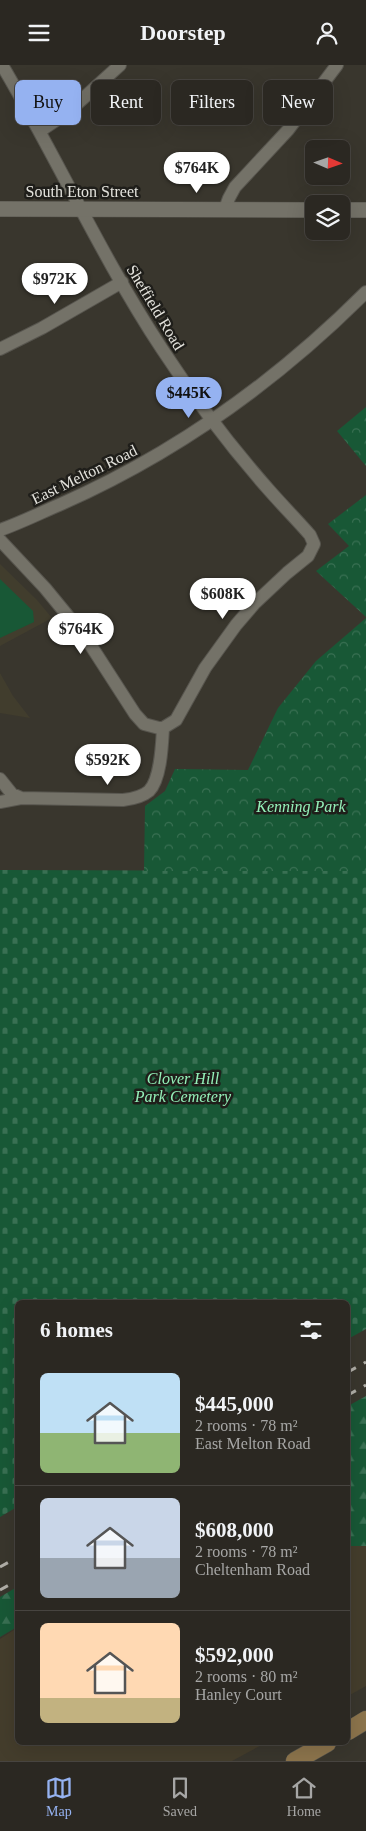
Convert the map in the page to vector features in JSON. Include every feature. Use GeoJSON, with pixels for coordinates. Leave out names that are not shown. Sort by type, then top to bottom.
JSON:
{"type":"FeatureCollection","features":[{"type":"Feature","properties":{"kind":"main road"},"geometry":{"type":"LineString","coordinates":[[350,1730],[366,1720]]}},
{"type":"Feature","properties":{"kind":"main road"},"geometry":{"type":"LineString","coordinates":[[295,1761],[323,1745]]}},
{"type":"Feature","properties":{"kind":"street","name":"Sheffield Road"},"geometry":{"type":"LineString","coordinates":[[2,65],[160,347],[212,421],[268,489],[310,535],[314,543],[308,556],[254,604],[236,625],[205,668],[176,720],[166,726]]}},
{"type":"Feature","properties":{"kind":"street"},"geometry":{"type":"LineString","coordinates":[[40,131],[67,113],[120,65]]}},
{"type":"Feature","properties":{"kind":"street"},"geometry":{"type":"LineString","coordinates":[[224,209],[236,187],[288,130],[337,65]]}},
{"type":"Feature","properties":{"kind":"street","name":"South Eton Street"},"geometry":{"type":"LineString","coordinates":[[0,209],[305,210]]}},
{"type":"Feature","properties":{"kind":"street"},"geometry":{"type":"LineString","coordinates":[[350,210],[366,210]]}},
{"type":"Feature","properties":{"kind":"street"},"geometry":{"type":"LineString","coordinates":[[0,349],[42,328],[122,282]]}},
{"type":"Feature","properties":{"kind":"street","name":"East Melton Road"},"geometry":{"type":"LineString","coordinates":[[0,530],[78,497],[117,477],[150,460],[212,421],[253,392],[328,329],[366,292]]}},
{"type":"Feature","properties":{"kind":"street"},"geometry":{"type":"LineString","coordinates":[[0,540],[45,589],[86,638],[135,714],[144,724],[151,727],[166,726],[156,778],[152,786],[144,794],[123,800],[21,798],[0,802]]}},
{"type":"Feature","properties":{"kind":"street"},"geometry":{"type":"LineString","coordinates":[[0,779],[12,794],[21,798]]}},
{"type":"Feature","properties":{"kind":"shaded area"},"geometry":{"type":"Polygon","coordinates":[[[0,564],[37,600],[52,618],[0,646],[0,564]]]}},
{"type":"Feature","properties":{"kind":"shaded area"},"geometry":{"type":"Polygon","coordinates":[[[0,673],[13,696],[30,718],[0,713],[0,673]]]}},
{"type":"Feature","properties":{"kind":"shaded area"},"geometry":{"type":"Polygon","coordinates":[[[350,1545],[366,1546],[366,1686],[350,1695],[350,1545]]]}},
{"type":"Feature","properties":{"kind":"shaded area"},"geometry":{"type":"Polygon","coordinates":[[[15,1629],[15,1745],[261,1745],[232,1761],[0,1761],[0,1639],[15,1629]]]}},
{"type":"Feature","properties":{"kind":"green space"},"geometry":{"type":"Polygon","coordinates":[[[366,407],[366,466],[337,431],[366,407]]]}},
{"type":"Feature","properties":{"kind":"green space"},"geometry":{"type":"Polygon","coordinates":[[[366,495],[366,617],[316,571],[349,546],[328,524],[366,495]]]}},
{"type":"Feature","properties":{"kind":"green space"},"geometry":{"type":"Polygon","coordinates":[[[0,579],[33,611],[34,622],[0,638],[0,579]]]}},
{"type":"Feature","properties":{"kind":"green space","name":"Kenning Park"},"geometry":{"type":"Polygon","coordinates":[[[366,618],[366,871],[144,871],[145,806],[165,791],[175,769],[248,770],[278,708],[316,661],[366,618]]]}},
{"type":"Feature","properties":{"kind":"green space","name":"Clover Hill Park Cemetery"},"geometry":{"type":"Polygon","coordinates":[[[0,870],[366,871],[366,1329],[350,1338],[350,1300],[15,1300],[15,1508],[0,1517],[0,870]]]}},
{"type":"Feature","properties":{"kind":"green space"},"geometry":{"type":"Polygon","coordinates":[[[366,1396],[366,1546],[350,1546],[350,1405],[366,1396]]]}},
{"type":"Feature","properties":{"kind":"green space"},"geometry":{"type":"Polygon","coordinates":[[[15,1588],[15,1628],[0,1637],[0,1597],[15,1588]]]}},
{"type":"Feature","properties":{"kind":"railway"},"geometry":{"type":"LineString","coordinates":[[350,1371],[366,1362]]}},
{"type":"Feature","properties":{"kind":"railway"},"geometry":{"type":"LineString","coordinates":[[350,1394],[366,1385]]}},
{"type":"Feature","properties":{"kind":"railway"},"geometry":{"type":"LineString","coordinates":[[0,1567],[15,1559]]}},
{"type":"Feature","properties":{"kind":"railway"},"geometry":{"type":"LineString","coordinates":[[0,1590],[15,1582]]}}]}
